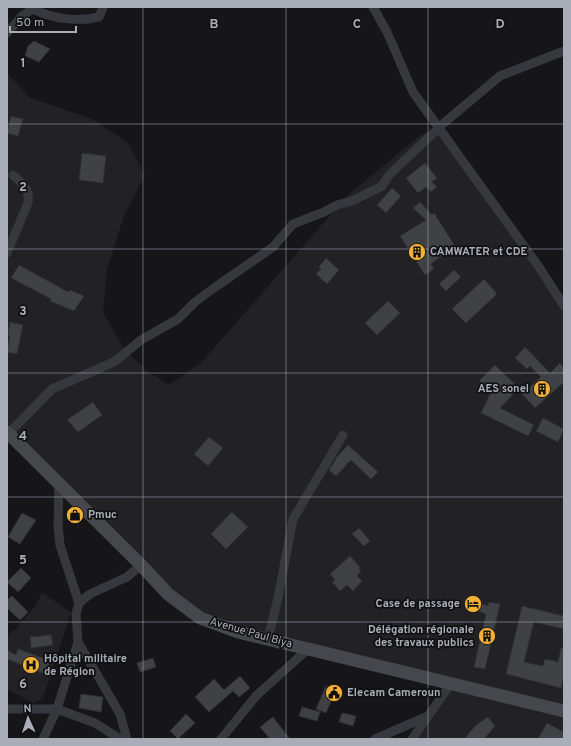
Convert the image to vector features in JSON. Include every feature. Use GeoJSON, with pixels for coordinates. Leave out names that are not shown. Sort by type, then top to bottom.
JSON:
{"type":"FeatureCollection","features":[{"type":"Feature","properties":{"kind":"main road","name":"Avenue Paul Biya"},"geometry":{"type":"LineString","coordinates":[[8,434],[59,483],[168,594],[200,618],[218,626],[268,639],[452,682],[564,711]]}},
{"type":"Feature","properties":{"kind":"street"},"geometry":{"type":"LineString","coordinates":[[7,32],[23,15],[33,8],[46,16],[87,20],[99,17],[103,7]]}},
{"type":"Feature","properties":{"kind":"street"},"geometry":{"type":"LineString","coordinates":[[374,7],[387,32],[410,86],[564,306]]}},
{"type":"Feature","properties":{"kind":"street"},"geometry":{"type":"LineString","coordinates":[[8,434],[52,390],[102,365],[114,362],[141,340],[178,319],[195,302],[273,247],[293,224],[324,212],[337,205],[352,201],[382,186],[393,172],[440,128],[500,76],[564,51]]}},
{"type":"Feature","properties":{"kind":"street"},"geometry":{"type":"LineString","coordinates":[[7,254],[28,203],[29,196],[24,185],[13,175]]}},
{"type":"Feature","properties":{"kind":"street"},"geometry":{"type":"LineString","coordinates":[[268,639],[278,598],[293,519],[343,436]]}},
{"type":"Feature","properties":{"kind":"street"},"geometry":{"type":"LineString","coordinates":[[43,739],[57,709],[78,642],[76,614],[79,603],[60,545],[58,526],[59,483]]}},
{"type":"Feature","properties":{"kind":"street"},"geometry":{"type":"LineString","coordinates":[[79,603],[90,594],[127,577],[141,565]]}},
{"type":"Feature","properties":{"kind":"street"},"geometry":{"type":"LineString","coordinates":[[78,642],[120,714],[127,739]]}},
{"type":"Feature","properties":{"kind":"street"},"geometry":{"type":"LineString","coordinates":[[222,739],[256,696],[308,649]]}},
{"type":"Feature","properties":{"kind":"street"},"geometry":{"type":"LineString","coordinates":[[411,738],[452,682]]}},
{"type":"Feature","properties":{"kind":"street"},"geometry":{"type":"LineString","coordinates":[[7,709],[57,709],[95,723],[120,739]]}},
{"type":"Feature","properties":{"kind":"street"},"geometry":{"type":"LineString","coordinates":[[375,739],[428,716]]}},
{"type":"Feature","properties":{"kind":"shaded area"},"geometry":{"type":"Polygon","coordinates":[[[7,73],[29,97],[94,120],[128,143],[145,175],[124,216],[107,269],[103,313],[125,350],[147,371],[169,385],[201,363],[347,196],[418,137],[439,124],[564,312],[564,739],[410,739],[451,682],[204,619],[173,596],[7,431],[7,73]]]}},
{"type":"Feature","properties":{"kind":"shaded area","name":"Hôpital militaire de Région"},"geometry":{"type":"Polygon","coordinates":[[[42,592],[71,613],[43,698],[33,703],[7,689],[7,640],[9,634],[16,629],[36,605],[42,592]]]}},
{"type":"Feature","properties":{"kind":"building"},"geometry":{"type":"Polygon","coordinates":[[[34,41],[50,49],[39,62],[25,56],[28,46],[34,41]]]}},
{"type":"Feature","properties":{"kind":"building"},"geometry":{"type":"Polygon","coordinates":[[[11,116],[23,119],[18,136],[7,133],[11,116]]]}},
{"type":"Feature","properties":{"kind":"building"},"geometry":{"type":"Polygon","coordinates":[[[82,153],[106,156],[103,183],[79,180],[82,153]]]}},
{"type":"Feature","properties":{"kind":"building"},"geometry":{"type":"Polygon","coordinates":[[[425,163],[437,178],[432,182],[437,187],[431,192],[426,187],[418,193],[406,178],[425,163]]]}},
{"type":"Feature","properties":{"kind":"building"},"geometry":{"type":"Polygon","coordinates":[[[392,188],[401,196],[386,213],[377,205],[392,188]]]}},
{"type":"Feature","properties":{"kind":"building"},"geometry":{"type":"Polygon","coordinates":[[[420,202],[432,215],[434,213],[455,246],[431,264],[434,269],[425,275],[400,236],[426,220],[413,208],[420,202]]]}},
{"type":"Feature","properties":{"kind":"building"},"geometry":{"type":"Polygon","coordinates":[[[326,258],[339,270],[327,284],[316,274],[321,269],[319,267],[326,258]]]}},
{"type":"Feature","properties":{"kind":"building"},"geometry":{"type":"Polygon","coordinates":[[[19,265],[68,292],[70,290],[84,296],[74,311],[50,301],[51,299],[11,278],[19,265]]]}},
{"type":"Feature","properties":{"kind":"building"},"geometry":{"type":"Polygon","coordinates":[[[454,270],[461,277],[446,291],[439,284],[454,270]]]}},
{"type":"Feature","properties":{"kind":"building"},"geometry":{"type":"Polygon","coordinates":[[[484,279],[497,294],[466,323],[452,309],[484,279]]]}},
{"type":"Feature","properties":{"kind":"building"},"geometry":{"type":"Polygon","coordinates":[[[388,301],[400,313],[377,335],[365,323],[388,301]]]}},
{"type":"Feature","properties":{"kind":"building"},"geometry":{"type":"Polygon","coordinates":[[[10,322],[23,325],[17,354],[7,352],[10,336],[8,335],[10,322]]]}},
{"type":"Feature","properties":{"kind":"building"},"geometry":{"type":"Polygon","coordinates":[[[525,347],[550,373],[560,363],[564,368],[564,382],[535,408],[522,394],[541,377],[530,366],[527,369],[515,358],[525,347]]]}},
{"type":"Feature","properties":{"kind":"building"},"geometry":{"type":"Polygon","coordinates":[[[495,365],[519,388],[500,408],[534,425],[528,436],[481,413],[491,392],[479,381],[495,365]]]}},
{"type":"Feature","properties":{"kind":"building"},"geometry":{"type":"Polygon","coordinates":[[[93,402],[102,415],[78,432],[67,420],[93,402]]]}},
{"type":"Feature","properties":{"kind":"building"},"geometry":{"type":"Polygon","coordinates":[[[543,418],[564,429],[558,442],[536,431],[543,418]]]}},
{"type":"Feature","properties":{"kind":"building"},"geometry":{"type":"Polygon","coordinates":[[[209,437],[223,448],[208,466],[194,454],[209,437]]]}},
{"type":"Feature","properties":{"kind":"building"},"geometry":{"type":"Polygon","coordinates":[[[348,445],[378,472],[371,479],[351,460],[336,476],[329,470],[337,457],[348,445]]]}},
{"type":"Feature","properties":{"kind":"building"},"geometry":{"type":"Polygon","coordinates":[[[232,512],[248,527],[226,549],[211,534],[232,512]]]}},
{"type":"Feature","properties":{"kind":"building"},"geometry":{"type":"Polygon","coordinates":[[[22,513],[36,520],[20,544],[8,537],[22,513]]]}},
{"type":"Feature","properties":{"kind":"building"},"geometry":{"type":"Polygon","coordinates":[[[359,528],[370,541],[364,546],[352,534],[359,528]]]}},
{"type":"Feature","properties":{"kind":"building"},"geometry":{"type":"Polygon","coordinates":[[[350,556],[360,567],[359,568],[361,571],[357,576],[362,581],[353,591],[347,585],[340,591],[332,582],[335,580],[330,574],[350,556]]]}},
{"type":"Feature","properties":{"kind":"building"},"geometry":{"type":"Polygon","coordinates":[[[21,568],[31,578],[18,592],[7,582],[21,568]]]}},
{"type":"Feature","properties":{"kind":"building"},"geometry":{"type":"Polygon","coordinates":[[[12,596],[28,612],[20,620],[7,608],[7,600],[12,596]]]}},
{"type":"Feature","properties":{"kind":"building","name":"Délégation régionale des travaux publics"},"geometry":{"type":"Polygon","coordinates":[[[469,598],[488,606],[489,602],[500,604],[485,669],[474,667],[486,614],[466,606],[469,598]]]}},
{"type":"Feature","properties":{"kind":"building"},"geometry":{"type":"Polygon","coordinates":[[[522,606],[564,616],[564,629],[534,622],[524,662],[543,666],[545,659],[558,662],[561,648],[564,649],[564,675],[561,688],[506,674],[522,606]]]}},
{"type":"Feature","properties":{"kind":"building"},"geometry":{"type":"Polygon","coordinates":[[[51,635],[53,645],[31,648],[30,637],[51,635]]]}},
{"type":"Feature","properties":{"kind":"building"},"geometry":{"type":"Polygon","coordinates":[[[18,649],[51,661],[45,674],[7,659],[7,650],[16,655],[18,649]]]}},
{"type":"Feature","properties":{"kind":"building"},"geometry":{"type":"Polygon","coordinates":[[[153,658],[156,667],[140,672],[137,663],[153,658]]]}},
{"type":"Feature","properties":{"kind":"building"},"geometry":{"type":"Polygon","coordinates":[[[240,676],[250,688],[239,697],[233,691],[209,712],[195,697],[214,679],[224,690],[240,676]]]}},
{"type":"Feature","properties":{"kind":"building"},"geometry":{"type":"Polygon","coordinates":[[[326,686],[336,690],[326,713],[316,709],[326,686]]]}},
{"type":"Feature","properties":{"kind":"building"},"geometry":{"type":"Polygon","coordinates":[[[81,694],[103,697],[101,712],[79,708],[81,694]]]}},
{"type":"Feature","properties":{"kind":"building"},"geometry":{"type":"Polygon","coordinates":[[[302,707],[320,712],[317,721],[299,716],[302,707]]]}},
{"type":"Feature","properties":{"kind":"building"},"geometry":{"type":"Polygon","coordinates":[[[342,713],[356,716],[353,726],[339,722],[342,713]]]}},
{"type":"Feature","properties":{"kind":"building"},"geometry":{"type":"Polygon","coordinates":[[[186,714],[195,723],[178,739],[170,731],[186,714]]]}},
{"type":"Feature","properties":{"kind":"building"},"geometry":{"type":"Polygon","coordinates":[[[273,717],[290,739],[270,739],[260,727],[273,717]]]}},
{"type":"Feature","properties":{"kind":"building"},"geometry":{"type":"Polygon","coordinates":[[[488,717],[495,726],[484,739],[464,739],[476,725],[488,717]]]}},
{"type":"Feature","properties":{"kind":"building"},"geometry":{"type":"Polygon","coordinates":[[[547,723],[564,732],[564,739],[538,739],[547,723]]]}},
{"type":"Feature","properties":{"kind":"place","name":"CAMWATER et CDE"},"geometry":{"type":"Point","coordinates":[417,252]}},
{"type":"Feature","properties":{"kind":"place","name":"AES sonel"},"geometry":{"type":"Point","coordinates":[542,389]}},
{"type":"Feature","properties":{"kind":"place","name":"Pmuc"},"geometry":{"type":"Point","coordinates":[75,515]}},
{"type":"Feature","properties":{"kind":"place","name":"Case de passage"},"geometry":{"type":"Point","coordinates":[473,604]}},
{"type":"Feature","properties":{"kind":"place","name":"Délégation régionale des travaux publics"},"geometry":{"type":"Point","coordinates":[487,636]}},
{"type":"Feature","properties":{"kind":"place","name":"Hôpital militaire de Région"},"geometry":{"type":"Point","coordinates":[31,665]}},
{"type":"Feature","properties":{"kind":"place","name":"Elecam Cameroun"},"geometry":{"type":"Point","coordinates":[334,693]}}]}
